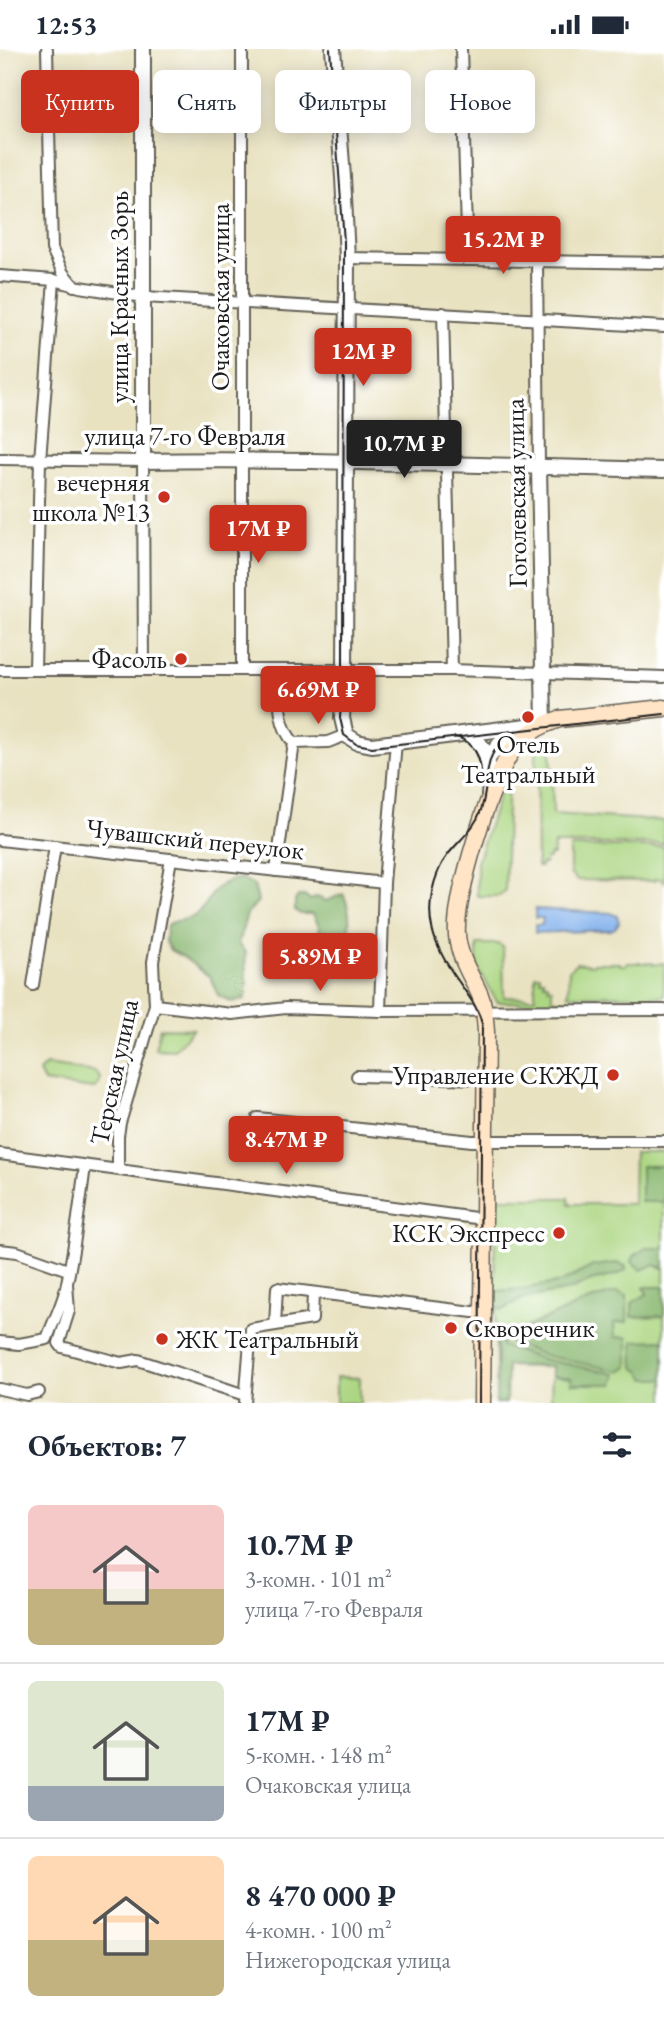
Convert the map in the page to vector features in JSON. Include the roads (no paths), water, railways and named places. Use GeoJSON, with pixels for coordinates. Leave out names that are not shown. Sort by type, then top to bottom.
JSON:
{"type":"FeatureCollection","features":[{"type":"Feature","properties":{"kind":"main road"},"geometry":{"type":"LineString","coordinates":[[482,1403],[485,1011],[464,965],[457,936],[463,884],[500,774],[512,751],[527,734],[560,719],[664,708]]}},
{"type":"Feature","properties":{"kind":"main road"},"geometry":{"type":"LineString","coordinates":[[544,724],[561,726],[664,715]]}},
{"type":"Feature","properties":{"kind":"street"},"geometry":{"type":"LineString","coordinates":[[47,49],[52,249],[62,273],[74,286]]}},
{"type":"Feature","properties":{"kind":"street","name":"улица Красных Зорь"},"geometry":{"type":"LineString","coordinates":[[143,49],[144,670]]}},
{"type":"Feature","properties":{"kind":"street","name":"Очаковская улица"},"geometry":{"type":"LineString","coordinates":[[242,49],[242,670]]}},
{"type":"Feature","properties":{"kind":"street"},"geometry":{"type":"LineString","coordinates":[[334,49],[347,258],[345,670],[342,718],[346,734],[365,745],[544,724]]}},
{"type":"Feature","properties":{"kind":"street"},"geometry":{"type":"LineString","coordinates":[[461,49],[468,260]]}},
{"type":"Feature","properties":{"kind":"street"},"geometry":{"type":"LineString","coordinates":[[347,258],[664,263]]}},
{"type":"Feature","properties":{"kind":"street","name":"Гоголевская улица"},"geometry":{"type":"LineString","coordinates":[[537,260],[544,724]]}},
{"type":"Feature","properties":{"kind":"street"},"geometry":{"type":"LineString","coordinates":[[0,276],[54,280],[74,286],[144,296],[243,304],[664,327]]}},
{"type":"Feature","properties":{"kind":"street"},"geometry":{"type":"LineString","coordinates":[[35,669],[40,460],[54,280]]}},
{"type":"Feature","properties":{"kind":"street"},"geometry":{"type":"LineString","coordinates":[[443,313],[452,670]]}},
{"type":"Feature","properties":{"kind":"street","name":"улица 7-го Февраля"},"geometry":{"type":"LineString","coordinates":[[0,459],[242,459],[664,470]]}},
{"type":"Feature","properties":{"kind":"street"},"geometry":{"type":"LineString","coordinates":[[0,670],[452,670],[664,677]]}},
{"type":"Feature","properties":{"kind":"street"},"geometry":{"type":"LineString","coordinates":[[276,871],[294,743],[285,732],[281,721],[280,671]]}},
{"type":"Feature","properties":{"kind":"street"},"geometry":{"type":"LineString","coordinates":[[487,760],[512,728]]}},
{"type":"Feature","properties":{"kind":"street"},"geometry":{"type":"LineString","coordinates":[[468,733],[480,744],[487,760],[490,774],[488,805]]}},
{"type":"Feature","properties":{"kind":"street"},"geometry":{"type":"LineString","coordinates":[[294,743],[328,742],[346,734]]}},
{"type":"Feature","properties":{"kind":"street"},"geometry":{"type":"LineString","coordinates":[[380,1011],[384,883],[396,742]]}},
{"type":"Feature","properties":{"kind":"street","name":"Чувашский переулок"},"geometry":{"type":"LineString","coordinates":[[0,840],[384,883]]}},
{"type":"Feature","properties":{"kind":"street"},"geometry":{"type":"LineString","coordinates":[[33,985],[55,846]]}},
{"type":"Feature","properties":{"kind":"street","name":"Терская улица"},"geometry":{"type":"LineString","coordinates":[[118,1169],[120,1123],[155,1005],[153,962],[171,859]]}},
{"type":"Feature","properties":{"kind":"street"},"geometry":{"type":"LineString","coordinates":[[155,1005],[232,1014],[286,1008],[380,1011],[664,1010]]}},
{"type":"Feature","properties":{"kind":"street"},"geometry":{"type":"LineString","coordinates":[[357,1076],[486,1079]]}},
{"type":"Feature","properties":{"kind":"street"},"geometry":{"type":"LineString","coordinates":[[258,1118],[472,1141],[664,1140]]}},
{"type":"Feature","properties":{"kind":"street"},"geometry":{"type":"LineString","coordinates":[[0,1154],[483,1219]]}},
{"type":"Feature","properties":{"kind":"street","name":"Терская улица"},"geometry":{"type":"LineString","coordinates":[[0,1342],[19,1344],[47,1339],[67,1284],[75,1247],[85,1166]]}},
{"type":"Feature","properties":{"kind":"street"},"geometry":{"type":"LineString","coordinates":[[0,1250],[17,1252],[68,1270]]}},
{"type":"Feature","properties":{"kind":"street"},"geometry":{"type":"LineString","coordinates":[[67,1284],[69,1311],[59,1343],[62,1347],[121,1363],[138,1360],[245,1399],[251,1329],[312,1319],[313,1293]]}},
{"type":"Feature","properties":{"kind":"street"},"geometry":{"type":"LineString","coordinates":[[275,1325],[277,1288],[481,1313]]}},
{"type":"Feature","properties":{"kind":"street"},"geometry":{"type":"LineString","coordinates":[[0,1389],[27,1395],[39,1392]]}},
{"type":"Feature","properties":{"kind":"water"},"geometry":{"type":"Polygon","coordinates":[[[535,909],[611,913],[617,916],[619,922],[611,930],[535,933],[535,925],[542,925],[543,918],[535,918],[535,909]]]}},
{"type":"Feature","properties":{"kind":"tram line"},"geometry":{"type":"LineString","coordinates":[[330,49],[344,242],[343,670],[340,718],[344,735],[356,744],[372,747],[664,714]]}},
{"type":"Feature","properties":{"kind":"tram line"},"geometry":{"type":"LineString","coordinates":[[479,1403],[482,1024],[476,1007],[436,943],[430,902],[442,863],[472,827],[481,810],[491,757],[496,748],[516,731]]}},
{"type":"Feature","properties":{"kind":"tram line"},"geometry":{"type":"LineString","coordinates":[[455,737],[472,747],[480,764],[481,777]]}},
{"type":"Feature","properties":{"kind":"place","name":"вечерняя школа №13"},"geometry":{"type":"Point","coordinates":[164,497]}},
{"type":"Feature","properties":{"kind":"place","name":"Фасоль"},"geometry":{"type":"Point","coordinates":[181,659]}},
{"type":"Feature","properties":{"kind":"place","name":"Отель Театральный"},"geometry":{"type":"Point","coordinates":[528,717]}},
{"type":"Feature","properties":{"kind":"place","name":"Управление СКЖД"},"geometry":{"type":"Point","coordinates":[613,1075]}},
{"type":"Feature","properties":{"kind":"place","name":"КСК Экспресс"},"geometry":{"type":"Point","coordinates":[559,1233]}},
{"type":"Feature","properties":{"kind":"place","name":"Скворечник"},"geometry":{"type":"Point","coordinates":[451,1328]}},
{"type":"Feature","properties":{"kind":"place","name":"ЖК Театральный"},"geometry":{"type":"Point","coordinates":[162,1339]}}]}
